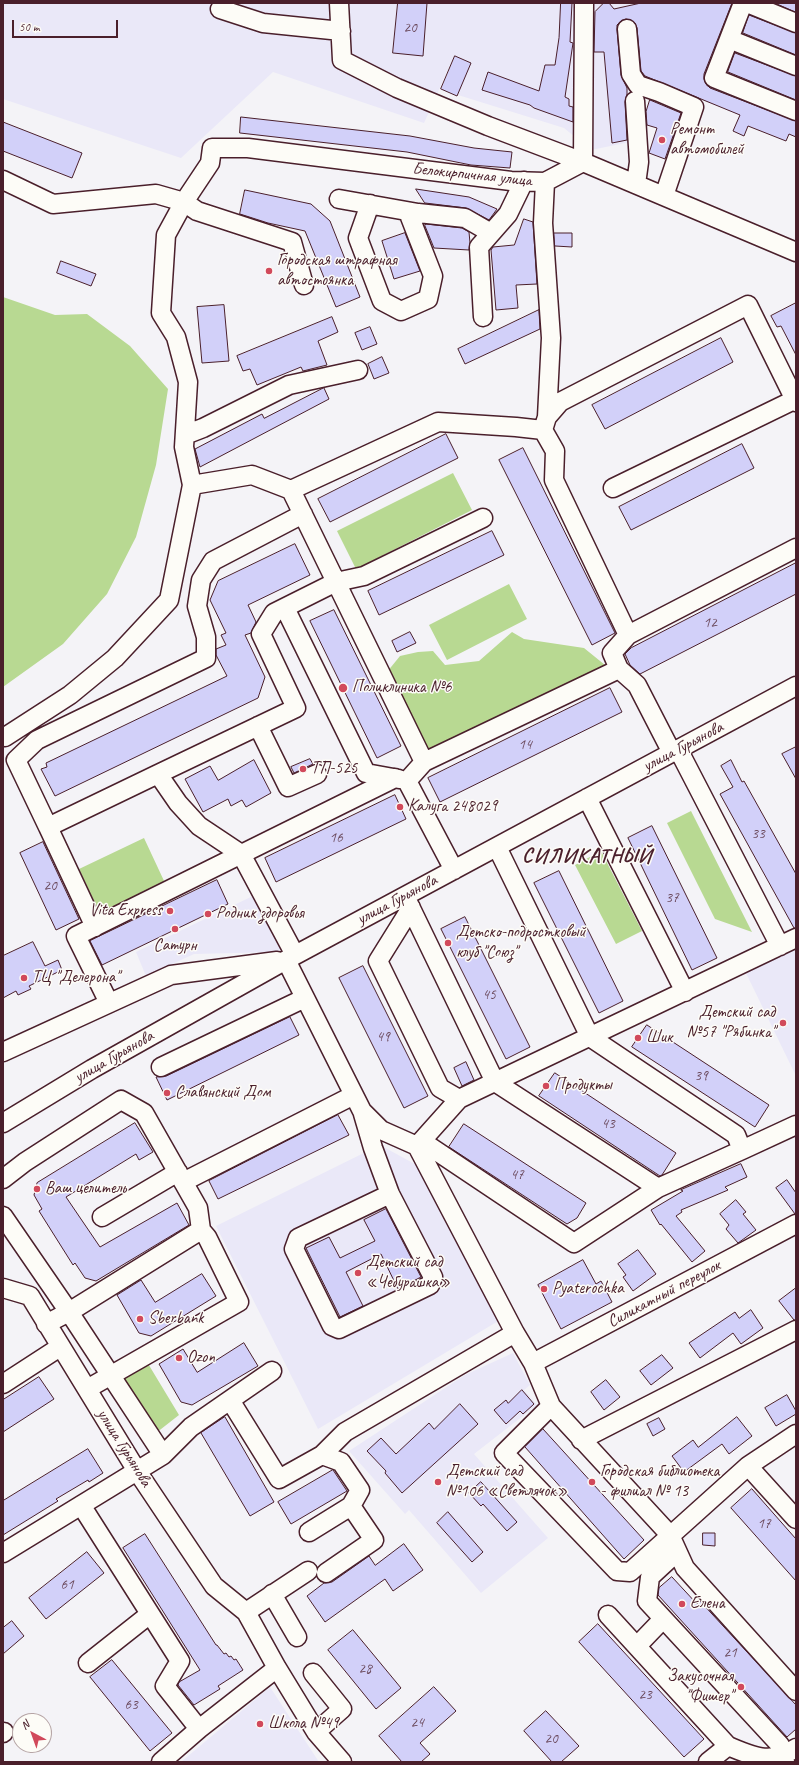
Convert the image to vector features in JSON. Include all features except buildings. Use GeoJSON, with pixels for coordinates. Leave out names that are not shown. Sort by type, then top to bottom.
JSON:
{"type":"FeatureCollection","features":[{"type":"Feature","properties":{"kind":"street"},"geometry":{"type":"LineString","coordinates":[[339,3],[342,60],[404,91],[488,126],[583,162],[796,252]]}},
{"type":"Feature","properties":{"kind":"street"},"geometry":{"type":"LineString","coordinates":[[583,162],[584,3]]}},
{"type":"Feature","properties":{"kind":"street"},"geometry":{"type":"LineString","coordinates":[[743,3],[714,78],[796,111]]}},
{"type":"Feature","properties":{"kind":"street"},"geometry":{"type":"LineString","coordinates":[[747,3],[796,23]]}},
{"type":"Feature","properties":{"kind":"street"},"geometry":{"type":"LineString","coordinates":[[220,9],[263,23],[341,31]]}},
{"type":"Feature","properties":{"kind":"street"},"geometry":{"type":"LineString","coordinates":[[628,29],[631,74],[638,85],[694,107],[664,196]]}},
{"type":"Feature","properties":{"kind":"street"},"geometry":{"type":"LineString","coordinates":[[729,39],[796,66]]}},
{"type":"Feature","properties":{"kind":"street"},"geometry":{"type":"LineString","coordinates":[[635,101],[639,162],[636,184]]}},
{"type":"Feature","properties":{"kind":"street","name":"Белокирпичная улица"},"geometry":{"type":"LineString","coordinates":[[184,202],[210,163],[212,148],[248,148],[524,181],[545,182],[583,162]]}},
{"type":"Feature","properties":{"kind":"street"},"geometry":{"type":"LineString","coordinates":[[3,180],[54,204],[156,194],[184,202],[197,211],[292,242],[304,285]]}},
{"type":"Feature","properties":{"kind":"street"},"geometry":{"type":"LineString","coordinates":[[483,317],[479,247],[508,214],[524,181]]}},
{"type":"Feature","properties":{"kind":"street"},"geometry":{"type":"LineString","coordinates":[[545,182],[543,223],[551,338],[545,423],[555,451],[554,480],[628,634]]}},
{"type":"Feature","properties":{"kind":"street"},"geometry":{"type":"LineString","coordinates":[[339,199],[408,212],[465,218],[491,233]]}},
{"type":"Feature","properties":{"kind":"street"},"geometry":{"type":"LineString","coordinates":[[3,736],[5,737],[70,694],[116,658],[169,600],[192,486],[184,447],[188,382],[176,338],[161,313],[166,235],[184,202]]}},
{"type":"Feature","properties":{"kind":"street"},"geometry":{"type":"LineString","coordinates":[[370,204],[358,238],[382,301],[402,310],[428,299],[433,276],[408,212]]}},
{"type":"Feature","properties":{"kind":"street"},"geometry":{"type":"LineString","coordinates":[[291,490],[438,422],[516,427],[545,423],[560,402],[748,305],[796,400],[613,488]]}},
{"type":"Feature","properties":{"kind":"street"},"geometry":{"type":"LineString","coordinates":[[184,435],[203,428],[289,385],[358,370]]}},
{"type":"Feature","properties":{"kind":"street"},"geometry":{"type":"LineString","coordinates":[[192,486],[252,475],[291,490],[424,762]]}},
{"type":"Feature","properties":{"kind":"street"},"geometry":{"type":"LineString","coordinates":[[95,928],[16,760],[37,740],[206,658],[206,636],[197,606],[201,580],[213,561],[303,514]]}},
{"type":"Feature","properties":{"kind":"street"},"geometry":{"type":"LineString","coordinates":[[48,827],[296,708],[261,634],[274,613],[336,582],[364,576],[483,518]]}},
{"type":"Feature","properties":{"kind":"street"},"geometry":{"type":"LineString","coordinates":[[780,946],[675,751],[637,685],[619,669],[612,653],[628,634],[796,548]]}},
{"type":"Feature","properties":{"kind":"street"},"geometry":{"type":"LineString","coordinates":[[285,608],[366,773],[401,780],[454,870]]}},
{"type":"Feature","properties":{"kind":"street"},"geometry":{"type":"LineString","coordinates":[[109,1003],[76,936],[210,871],[241,854],[401,780],[424,762],[619,669]]}},
{"type":"Feature","properties":{"kind":"street","name":"улица Гурьянова"},"geometry":{"type":"LineString","coordinates":[[3,1123],[92,1069],[290,957],[408,902],[454,870],[796,686]]}},
{"type":"Feature","properties":{"kind":"street"},"geometry":{"type":"LineString","coordinates":[[258,726],[288,787],[317,774]]}},
{"type":"Feature","properties":{"kind":"street"},"geometry":{"type":"LineString","coordinates":[[158,774],[178,803],[199,826],[241,854],[290,957],[305,998],[358,1103],[390,1194],[432,1277],[430,1285],[339,1329],[332,1326],[294,1249],[298,1238],[390,1194]]}},
{"type":"Feature","properties":{"kind":"street"},"geometry":{"type":"LineString","coordinates":[[588,798],[685,992]]}},
{"type":"Feature","properties":{"kind":"street"},"geometry":{"type":"LineString","coordinates":[[497,847],[590,1037],[736,1134],[742,1150]]}},
{"type":"Feature","properties":{"kind":"street"},"geometry":{"type":"LineString","coordinates":[[408,902],[495,1082],[658,1188]]}},
{"type":"Feature","properties":{"kind":"street"},"geometry":{"type":"LineString","coordinates":[[408,902],[378,961],[440,1088],[459,1099]]}},
{"type":"Feature","properties":{"kind":"street"},"geometry":{"type":"LineString","coordinates":[[420,1144],[459,1099],[796,938]]}},
{"type":"Feature","properties":{"kind":"street"},"geometry":{"type":"LineString","coordinates":[[3,1052],[171,975],[290,957]]}},
{"type":"Feature","properties":{"kind":"street"},"geometry":{"type":"LineString","coordinates":[[161,1067],[305,998]]}},
{"type":"Feature","properties":{"kind":"street"},"geometry":{"type":"LineString","coordinates":[[3,1179],[25,1162],[121,1100],[144,1113],[198,1208],[201,1230],[207,1237],[239,1302],[87,1389]]}},
{"type":"Feature","properties":{"kind":"street"},"geometry":{"type":"LineString","coordinates":[[358,1103],[381,1130],[420,1144],[574,1244],[658,1188],[796,1125]]}},
{"type":"Feature","properties":{"kind":"street"},"geometry":{"type":"LineString","coordinates":[[102,1217],[180,1177],[358,1103]]}},
{"type":"Feature","properties":{"kind":"street"},"geometry":{"type":"LineString","coordinates":[[420,1144],[515,1333],[533,1363],[552,1406],[581,1440],[670,1535],[685,1568],[796,1691]]}},
{"type":"Feature","properties":{"kind":"street"},"geometry":{"type":"LineString","coordinates":[[3,1216],[69,1312],[163,1455]]}},
{"type":"Feature","properties":{"kind":"street","name":"Силикатный переулок"},"geometry":{"type":"LineString","coordinates":[[533,1363],[796,1224]]}},
{"type":"Feature","properties":{"kind":"street"},"geometry":{"type":"LineString","coordinates":[[46,1324],[69,1312],[201,1230]]}},
{"type":"Feature","properties":{"kind":"street","name":"улица Гурьянова"},"geometry":{"type":"LineString","coordinates":[[3,1288],[30,1296],[137,1471],[214,1586],[246,1612]]}},
{"type":"Feature","properties":{"kind":"street"},"geometry":{"type":"LineString","coordinates":[[581,1440],[796,1330]]}},
{"type":"Feature","properties":{"kind":"street"},"geometry":{"type":"LineString","coordinates":[[230,1400],[280,1479],[322,1455],[345,1432],[515,1333]]}},
{"type":"Feature","properties":{"kind":"street"},"geometry":{"type":"LineString","coordinates":[[3,1384],[60,1347]]}},
{"type":"Feature","properties":{"kind":"street"},"geometry":{"type":"LineString","coordinates":[[3,1553],[163,1455],[191,1427],[272,1371]]}},
{"type":"Feature","properties":{"kind":"street"},"geometry":{"type":"LineString","coordinates":[[552,1406],[504,1453],[617,1571],[630,1572],[748,1466],[796,1434]]}},
{"type":"Feature","properties":{"kind":"street"},"geometry":{"type":"LineString","coordinates":[[308,1532],[351,1506],[360,1490],[341,1462],[322,1455]]}},
{"type":"Feature","properties":{"kind":"street"},"geometry":{"type":"LineString","coordinates":[[748,1466],[796,1519]]}},
{"type":"Feature","properties":{"kind":"street"},"geometry":{"type":"LineString","coordinates":[[81,1505],[180,1662],[165,1686],[199,1729]]}},
{"type":"Feature","properties":{"kind":"street"},"geometry":{"type":"LineString","coordinates":[[326,1573],[374,1540],[351,1506]]}},
{"type":"Feature","properties":{"kind":"street"},"geometry":{"type":"LineString","coordinates":[[608,1614],[728,1746],[753,1756],[771,1759],[788,1756],[780,1745],[647,1601],[650,1578],[678,1552]]}},
{"type":"Feature","properties":{"kind":"street"},"geometry":{"type":"LineString","coordinates":[[308,1571],[246,1612],[277,1668],[316,1732],[342,1762]]}},
{"type":"Feature","properties":{"kind":"street"},"geometry":{"type":"LineString","coordinates":[[272,1594],[297,1636]]}},
{"type":"Feature","properties":{"kind":"street"},"geometry":{"type":"LineString","coordinates":[[88,1663],[150,1614]]}},
{"type":"Feature","properties":{"kind":"street"},"geometry":{"type":"LineString","coordinates":[[637,1646],[663,1619]]}},
{"type":"Feature","properties":{"kind":"street"},"geometry":{"type":"LineString","coordinates":[[161,1762],[199,1729],[277,1668]]}},
{"type":"Feature","properties":{"kind":"street"},"geometry":{"type":"LineString","coordinates":[[313,1674],[342,1709],[316,1732]]}},
{"type":"Feature","properties":{"kind":"street"},"geometry":{"type":"LineString","coordinates":[[708,1762],[728,1746]]}},
{"type":"Feature","properties":{"kind":"shaded area"},"geometry":{"type":"Polygon","coordinates":[[[3,3],[796,3],[796,137],[789,135],[786,141],[748,126],[744,136],[733,131],[739,115],[702,100],[694,100],[641,83],[628,88],[635,141],[591,150],[564,128],[442,90],[451,63],[424,123],[273,72],[181,158],[3,99],[3,3]]]}},
{"type":"Feature","properties":{"kind":"shaded area"},"geometry":{"type":"Polygon","coordinates":[[[257,894],[285,947],[276,952],[194,954],[146,976],[136,952],[257,894]]]}},
{"type":"Feature","properties":{"kind":"shaded area","name":"Детский сад №57 \"Рябинка\""},"geometry":{"type":"Polygon","coordinates":[[[796,947],[796,1076],[745,971],[796,947]]]}},
{"type":"Feature","properties":{"kind":"shaded area","name":"Детский сад «Чебурашка»"},"geometry":{"type":"Polygon","coordinates":[[[380,1145],[422,1168],[500,1320],[318,1429],[216,1226],[380,1145]]]}},
{"type":"Feature","properties":{"kind":"shaded area","name":"Детский сад №106 «Светлячок»"},"geometry":{"type":"Polygon","coordinates":[[[513,1353],[530,1385],[524,1390],[537,1405],[474,1454],[548,1538],[481,1593],[409,1510],[405,1514],[349,1451],[465,1375],[513,1353]]]}},
{"type":"Feature","properties":{"kind":"shaded area","name":"Школа №49"},"geometry":{"type":"Polygon","coordinates":[[[270,1687],[319,1762],[181,1762],[270,1687]]]}},
{"type":"Feature","properties":{"kind":"green space"},"geometry":{"type":"Polygon","coordinates":[[[3,297],[55,315],[87,314],[130,346],[168,389],[156,465],[136,537],[107,594],[63,644],[3,687],[3,297]]]}},
{"type":"Feature","properties":{"kind":"green space"},"geometry":{"type":"Polygon","coordinates":[[[453,473],[472,510],[356,569],[337,531],[453,473]]]}},
{"type":"Feature","properties":{"kind":"green space"},"geometry":{"type":"Polygon","coordinates":[[[509,584],[527,619],[447,660],[429,625],[509,584]]]}},
{"type":"Feature","properties":{"kind":"green space"},"geometry":{"type":"Polygon","coordinates":[[[512,632],[524,639],[584,648],[605,665],[426,753],[387,672],[400,656],[418,652],[433,651],[445,665],[479,661],[512,632]]]}},
{"type":"Feature","properties":{"kind":"green space"},"geometry":{"type":"Polygon","coordinates":[[[691,811],[752,932],[715,919],[667,823],[691,811]]]}},
{"type":"Feature","properties":{"kind":"green space"},"geometry":{"type":"Polygon","coordinates":[[[144,838],[165,883],[100,914],[79,869],[144,838]]]}},
{"type":"Feature","properties":{"kind":"green space"},"geometry":{"type":"Polygon","coordinates":[[[601,851],[642,931],[616,944],[575,865],[601,851]]]}},
{"type":"Feature","properties":{"kind":"green space"},"geometry":{"type":"Polygon","coordinates":[[[141,1352],[179,1415],[156,1433],[112,1369],[141,1352]]]}},
{"type":"Feature","properties":{"kind":"place","name":"Ремонт автомобилей"},"geometry":{"type":"Point","coordinates":[662,140]}},
{"type":"Feature","properties":{"kind":"place","name":"Городская штрафная автостоянка"},"geometry":{"type":"Point","coordinates":[269,271]}},
{"type":"Feature","properties":{"kind":"place","name":"Поликлиника №6"},"geometry":{"type":"Point","coordinates":[343,688]}},
{"type":"Feature","properties":{"kind":"place","name":"ТП-525"},"geometry":{"type":"Point","coordinates":[303,769]}},
{"type":"Feature","properties":{"kind":"place","name":"Калуга 248029"},"geometry":{"type":"Point","coordinates":[400,807]}},
{"type":"Feature","properties":{"kind":"place","name":"Vita Express"},"geometry":{"type":"Point","coordinates":[170,911]}},
{"type":"Feature","properties":{"kind":"place","name":"Родник здоровья"},"geometry":{"type":"Point","coordinates":[208,914]}},
{"type":"Feature","properties":{"kind":"place","name":"Сатурн"},"geometry":{"type":"Point","coordinates":[175,929]}},
{"type":"Feature","properties":{"kind":"place","name":"Детско-подростковый клуб \"Союз\""},"geometry":{"type":"Point","coordinates":[448,943]}},
{"type":"Feature","properties":{"kind":"place","name":"ТЦ \"Делерона\""},"geometry":{"type":"Point","coordinates":[24,978]}},
{"type":"Feature","properties":{"kind":"place","name":"Детский сад №57 \"Рябинка\""},"geometry":{"type":"Point","coordinates":[783,1023]}},
{"type":"Feature","properties":{"kind":"place","name":"Шик"},"geometry":{"type":"Point","coordinates":[638,1038]}},
{"type":"Feature","properties":{"kind":"place","name":"Продукты"},"geometry":{"type":"Point","coordinates":[546,1086]}},
{"type":"Feature","properties":{"kind":"place","name":"Славянский Дом"},"geometry":{"type":"Point","coordinates":[167,1093]}},
{"type":"Feature","properties":{"kind":"place","name":"Ваш целитель"},"geometry":{"type":"Point","coordinates":[37,1189]}},
{"type":"Feature","properties":{"kind":"place","name":"Детский сад «Чебурашка»"},"geometry":{"type":"Point","coordinates":[358,1273]}},
{"type":"Feature","properties":{"kind":"place","name":"Pyaterochka"},"geometry":{"type":"Point","coordinates":[544,1289]}},
{"type":"Feature","properties":{"kind":"place","name":"Sberbank"},"geometry":{"type":"Point","coordinates":[140,1319]}},
{"type":"Feature","properties":{"kind":"place","name":"Ozon"},"geometry":{"type":"Point","coordinates":[179,1358]}},
{"type":"Feature","properties":{"kind":"place","name":"Детский сад №106 «Светлячок»"},"geometry":{"type":"Point","coordinates":[438,1482]}},
{"type":"Feature","properties":{"kind":"place","name":"Городская библиотека - филиал № 13"},"geometry":{"type":"Point","coordinates":[592,1482]}},
{"type":"Feature","properties":{"kind":"place","name":"Елена"},"geometry":{"type":"Point","coordinates":[682,1604]}},
{"type":"Feature","properties":{"kind":"place","name":"Закусочная \"Фишер\""},"geometry":{"type":"Point","coordinates":[741,1687]}},
{"type":"Feature","properties":{"kind":"place","name":"Школа №49"},"geometry":{"type":"Point","coordinates":[260,1724]}},
{"type":"Feature","properties":{"kind":"district","name":"СИЛИКАТНЫЙ"},"geometry":{"type":"Point","coordinates":[587,856]}}]}
